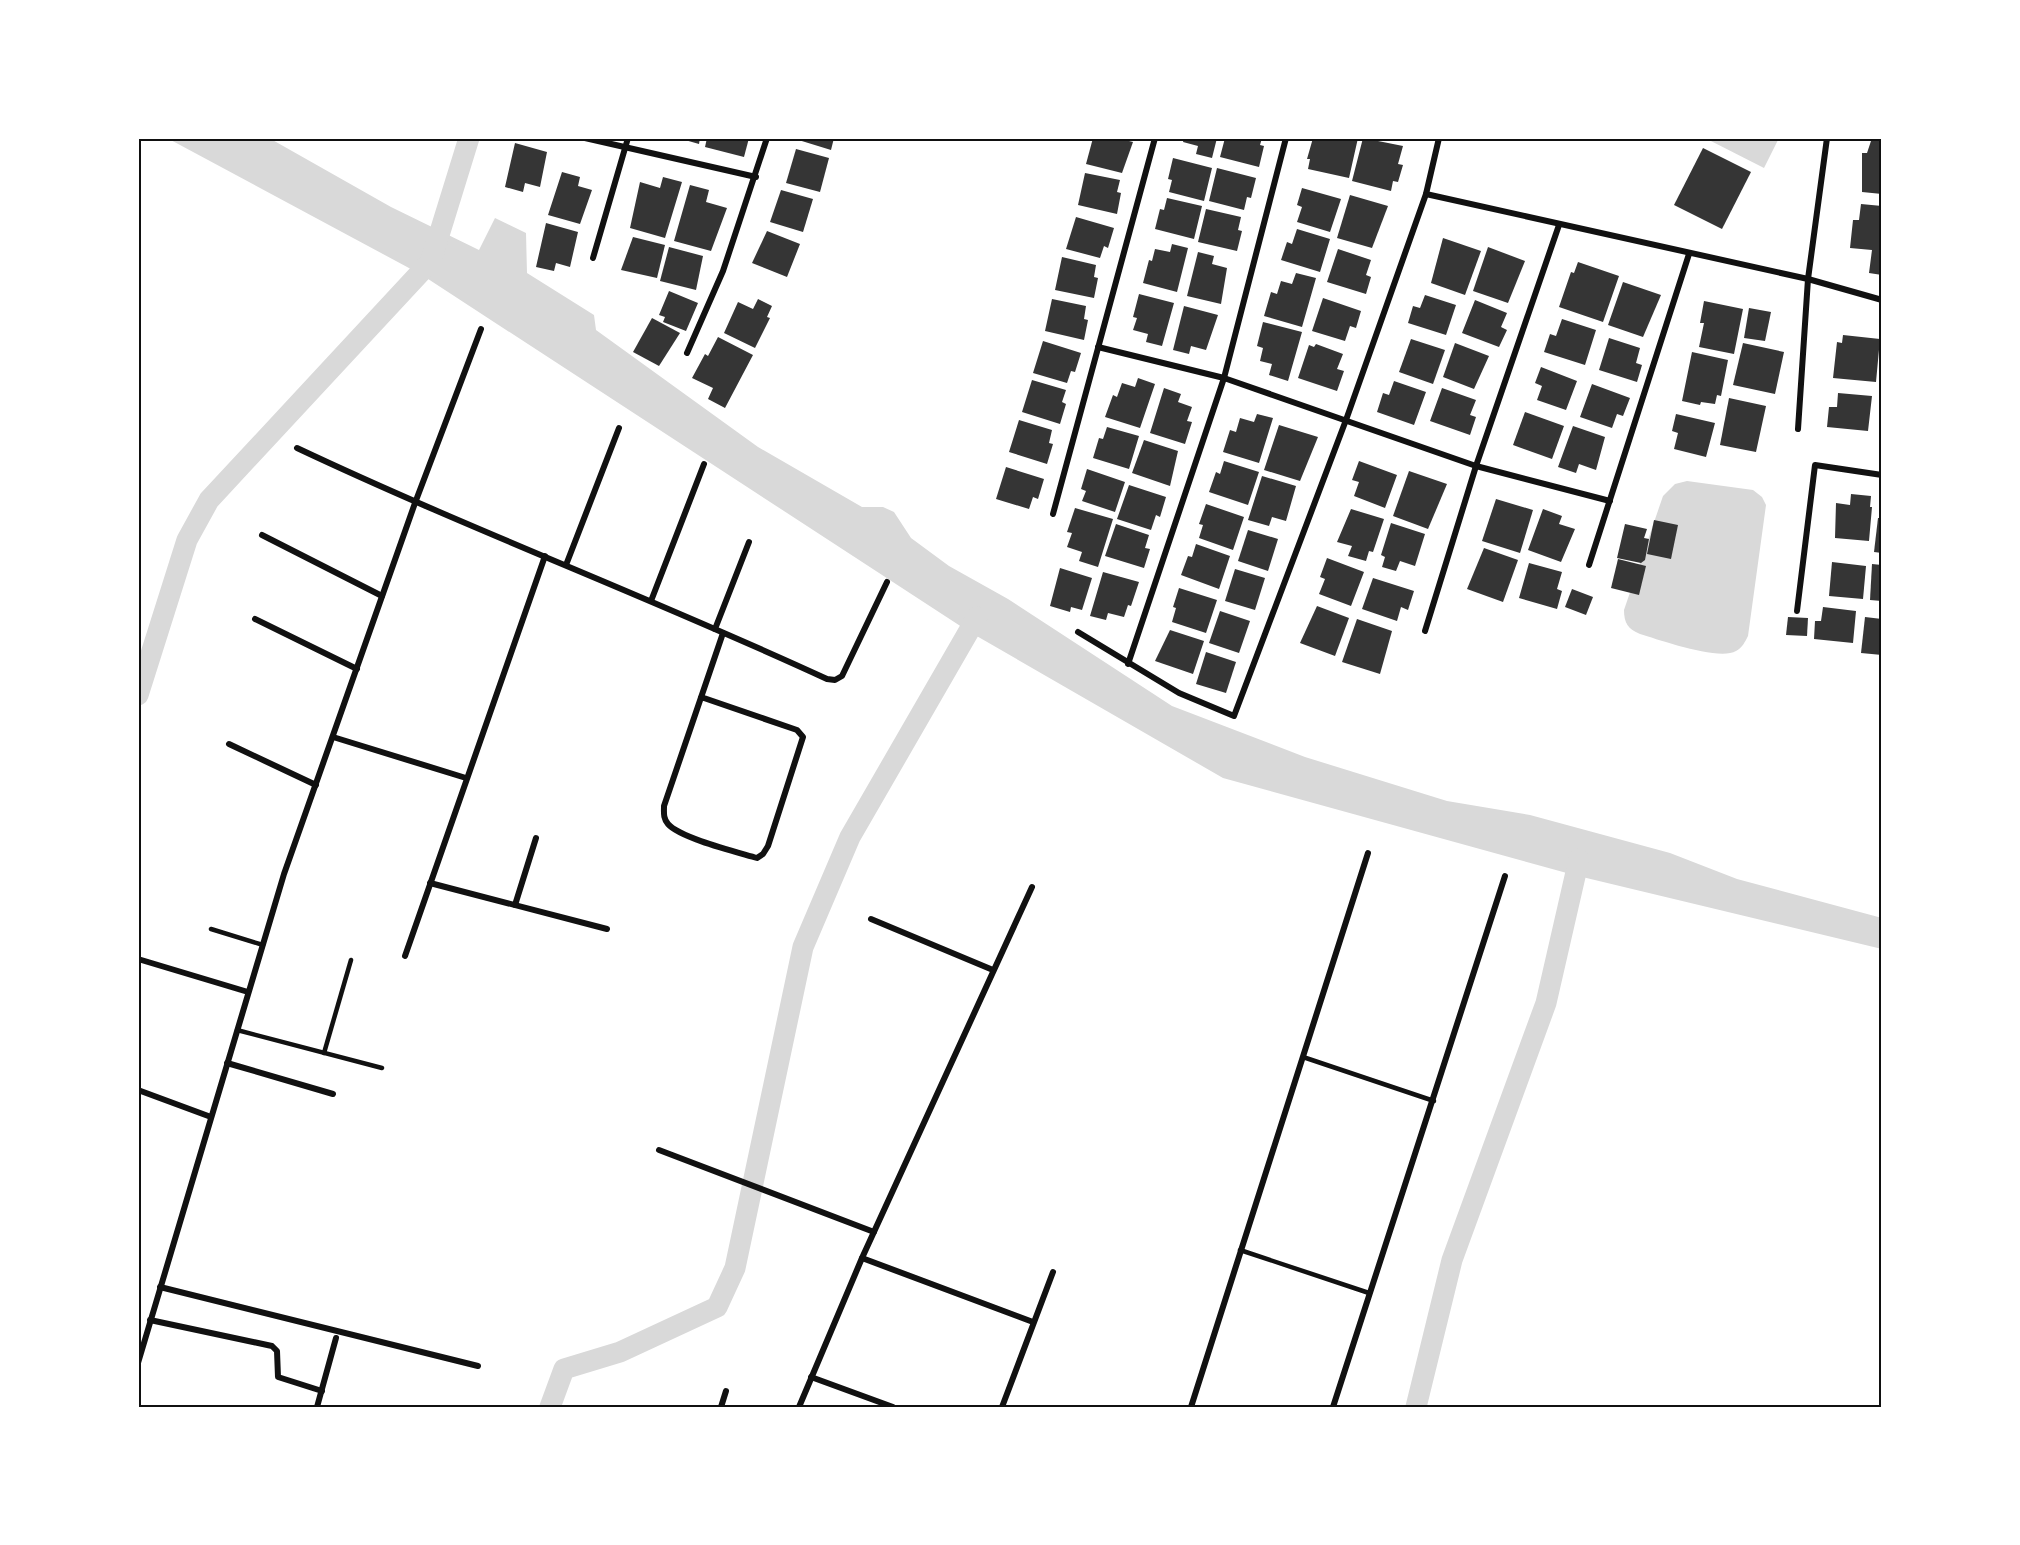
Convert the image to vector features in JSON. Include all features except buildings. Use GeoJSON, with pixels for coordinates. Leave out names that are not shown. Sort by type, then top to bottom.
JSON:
{"type":"FeatureCollection","features":[{"type":"Feature","properties":{"kind":"street"},"geometry":{"type":"LineString","coordinates":[[585,138],[756,177]]}},
{"type":"Feature","properties":{"kind":"street"},"geometry":{"type":"LineString","coordinates":[[593,258],[628,138]]}},
{"type":"Feature","properties":{"kind":"street"},"geometry":{"type":"LineString","coordinates":[[687,353],[723,271],[756,177],[767,138]]}},
{"type":"Feature","properties":{"kind":"street"},"geometry":{"type":"LineString","coordinates":[[1053,514],[1155,138]]}},
{"type":"Feature","properties":{"kind":"street"},"geometry":{"type":"LineString","coordinates":[[1128,664],[1224,378],[1286,138]]}},
{"type":"Feature","properties":{"kind":"street"},"geometry":{"type":"LineString","coordinates":[[1078,632],[1179,693],[1234,716],[1346,420],[1426,194],[1439,138]]}},
{"type":"Feature","properties":{"kind":"street"},"geometry":{"type":"LineString","coordinates":[[1798,429],[1808,279],[1827,138]]}},
{"type":"Feature","properties":{"kind":"street"},"geometry":{"type":"LineString","coordinates":[[1426,194],[1808,279],[1882,300]]}},
{"type":"Feature","properties":{"kind":"street"},"geometry":{"type":"LineString","coordinates":[[1425,631],[1476,466],[1559,225]]}},
{"type":"Feature","properties":{"kind":"street"},"geometry":{"type":"LineString","coordinates":[[1589,565],[1689,254]]}},
{"type":"Feature","properties":{"kind":"street"},"geometry":{"type":"LineString","coordinates":[[138,1363],[142,1336],[150,1320],[262,945],[415,503],[481,329]]}},
{"type":"Feature","properties":{"kind":"street"},"geometry":{"type":"LineString","coordinates":[[1098,347],[1224,378],[1476,466],[1610,501]]}},
{"type":"Feature","properties":{"kind":"street"},"geometry":{"type":"LineString","coordinates":[[566,565],[619,428]]}},
{"type":"Feature","properties":{"kind":"street"},"geometry":{"type":"LineString","coordinates":[[297,448],[415,503],[651,601],[827,679],[836,680],[842,676],[887,582]]}},
{"type":"Feature","properties":{"kind":"street"},"geometry":{"type":"LineString","coordinates":[[651,601],[704,464]]}},
{"type":"Feature","properties":{"kind":"street"},"geometry":{"type":"LineString","coordinates":[[1797,611],[1815,465],[1882,475]]}},
{"type":"Feature","properties":{"kind":"street"},"geometry":{"type":"LineString","coordinates":[[262,535],[382,596]]}},
{"type":"Feature","properties":{"kind":"street"},"geometry":{"type":"LineString","coordinates":[[715,629],[749,542]]}},
{"type":"Feature","properties":{"kind":"street"},"geometry":{"type":"LineString","coordinates":[[405,956],[545,556]]}},
{"type":"Feature","properties":{"kind":"street"},"geometry":{"type":"LineString","coordinates":[[255,619],[357,669]]}},
{"type":"Feature","properties":{"kind":"street"},"geometry":{"type":"LineString","coordinates":[[701,697],[797,730],[803,737],[768,846],[757,858],[704,842],[669,826],[664,817],[664,806],[701,697],[723,633]]}},
{"type":"Feature","properties":{"kind":"street"},"geometry":{"type":"LineString","coordinates":[[333,737],[466,778]]}},
{"type":"Feature","properties":{"kind":"street"},"geometry":{"type":"LineString","coordinates":[[229,744],[316,785]]}},
{"type":"Feature","properties":{"kind":"street"},"geometry":{"type":"LineString","coordinates":[[515,905],[536,838]]}},
{"type":"Feature","properties":{"kind":"street"},"geometry":{"type":"LineString","coordinates":[[1191,1407],[1368,853]]}},
{"type":"Feature","properties":{"kind":"street"},"geometry":{"type":"LineString","coordinates":[[1333,1407],[1505,876]]}},
{"type":"Feature","properties":{"kind":"street"},"geometry":{"type":"LineString","coordinates":[[430,883],[607,929]]}},
{"type":"Feature","properties":{"kind":"street"},"geometry":{"type":"LineString","coordinates":[[799,1407],[862,1258],[1032,887]]}},
{"type":"Feature","properties":{"kind":"street"},"geometry":{"type":"LineString","coordinates":[[871,919],[993,970]]}},
{"type":"Feature","properties":{"kind":"street"},"geometry":{"type":"LineString","coordinates":[[138,960],[248,992]]}},
{"type":"Feature","properties":{"kind":"street"},"geometry":{"type":"LineString","coordinates":[[227,1063],[333,1094]]}},
{"type":"Feature","properties":{"kind":"street"},"geometry":{"type":"LineString","coordinates":[[138,1090],[211,1117]]}},
{"type":"Feature","properties":{"kind":"street"},"geometry":{"type":"LineString","coordinates":[[659,1150],[874,1232]]}},
{"type":"Feature","properties":{"kind":"street"},"geometry":{"type":"LineString","coordinates":[[862,1258],[1033,1322]]}},
{"type":"Feature","properties":{"kind":"street"},"geometry":{"type":"LineString","coordinates":[[1002,1407],[1053,1272]]}},
{"type":"Feature","properties":{"kind":"street"},"geometry":{"type":"LineString","coordinates":[[160,1287],[478,1366]]}},
{"type":"Feature","properties":{"kind":"street"},"geometry":{"type":"LineString","coordinates":[[150,1320],[272,1346],[277,1351],[278,1377],[322,1391]]}},
{"type":"Feature","properties":{"kind":"street"},"geometry":{"type":"LineString","coordinates":[[317,1407],[336,1338]]}},
{"type":"Feature","properties":{"kind":"street"},"geometry":{"type":"LineString","coordinates":[[811,1377],[893,1407]]}},
{"type":"Feature","properties":{"kind":"street"},"geometry":{"type":"LineString","coordinates":[[721,1407],[726,1391]]}},
{"type":"Feature","properties":{"kind":"lane"},"geometry":{"type":"LineString","coordinates":[[211,929],[262,945]]}},
{"type":"Feature","properties":{"kind":"lane"},"geometry":{"type":"LineString","coordinates":[[324,1053],[351,960]]}},
{"type":"Feature","properties":{"kind":"lane"},"geometry":{"type":"LineString","coordinates":[[237,1030],[382,1068]]}},
{"type":"Feature","properties":{"kind":"lane"},"geometry":{"type":"LineString","coordinates":[[1303,1057],[1434,1101]]}},
{"type":"Feature","properties":{"kind":"lane"},"geometry":{"type":"LineString","coordinates":[[1240,1250],[1369,1293]]}},
{"type":"Feature","properties":{"kind":"shaded area"},"geometry":{"type":"Polygon","coordinates":[[[167,138],[269,138],[391,207],[479,250],[495,218],[526,233],[527,273],[594,315],[596,330],[758,447],[862,507],[883,507],[894,512],[911,538],[949,566],[1008,599],[1172,706],[1305,757],[1447,801],[1530,815],[1670,853],[1737,879],[1882,918],[1882,949],[1574,875],[1223,778],[968,631],[422,275],[167,138]]]}},
{"type":"Feature","properties":{"kind":"shaded area"},"geometry":{"type":"Polygon","coordinates":[[[1705,138],[1775,138],[1778,140],[1764,168],[1705,138]]]}},
{"type":"Feature","properties":{"kind":"shaded area"},"geometry":{"type":"Polygon","coordinates":[[[1687,481],[1753,490],[1762,497],[1766,505],[1748,636],[1736,651],[1703,652],[1640,634],[1630,628],[1625,619],[1624,610],[1663,496],[1675,484],[1687,481]]]}},
{"type":"Feature","properties":{"kind":"waterway"},"geometry":{"type":"LineString","coordinates":[[138,695],[187,540],[209,500],[431,261],[469,138]]}},
{"type":"Feature","properties":{"kind":"waterway"},"geometry":{"type":"LineString","coordinates":[[550,1407],[564,1369],[620,1352],[717,1307],[735,1268],[803,947],[850,837],[977,617]]}},
{"type":"Feature","properties":{"kind":"waterway"},"geometry":{"type":"LineString","coordinates":[[1416,1407],[1452,1260],[1546,1003],[1579,859]]}}]}
